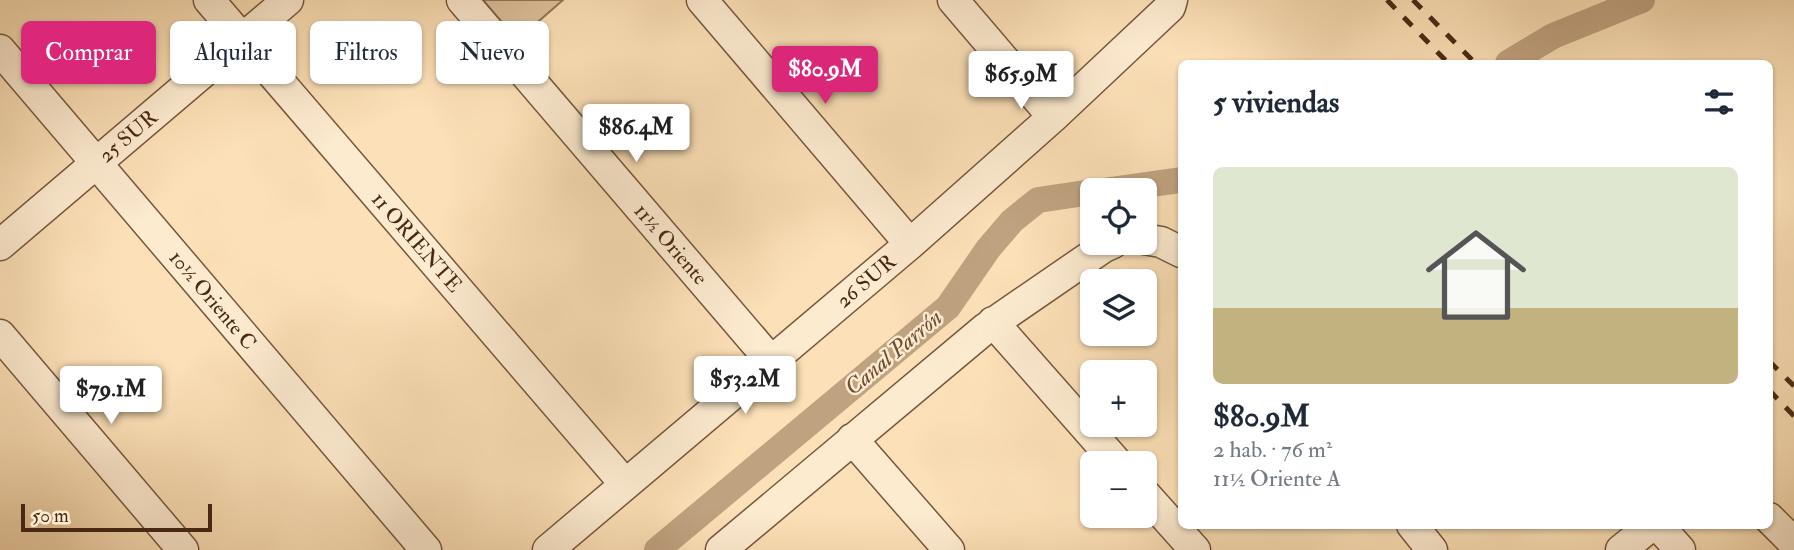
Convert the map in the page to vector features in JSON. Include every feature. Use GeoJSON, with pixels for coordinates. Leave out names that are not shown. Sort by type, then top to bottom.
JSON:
{"type":"FeatureCollection","features":[{"type":"Feature","properties":{"kind":"street","name":"11 ORIENTE"},"geometry":{"type":"LineString","coordinates":[[209,0],[227,21]]}},
{"type":"Feature","properties":{"kind":"street","name":"25 SUR"},"geometry":{"type":"LineString","coordinates":[[263,21],[288,0]]}},
{"type":"Feature","properties":{"kind":"street","name":"11½ Oriente"},"geometry":{"type":"LineString","coordinates":[[462,0],[771,361]]}},
{"type":"Feature","properties":{"kind":"street"},"geometry":{"type":"LineString","coordinates":[[702,0],[910,244]]}},
{"type":"Feature","properties":{"kind":"street"},"geometry":{"type":"LineString","coordinates":[[953,0],[1053,117]]}},
{"type":"Feature","properties":{"kind":"street","name":"26 SUR"},"geometry":{"type":"LineString","coordinates":[[548,550],[910,244],[1053,117],[1170,7],[1172,0]]}},
{"type":"Feature","properties":{"kind":"street","name":"10½ Oriente C"},"geometry":{"type":"LineString","coordinates":[[0,50],[426,550]]}},
{"type":"Feature","properties":{"kind":"street","name":"25 SUR"},"geometry":{"type":"LineString","coordinates":[[0,244],[189,84]]}},
{"type":"Feature","properties":{"kind":"street","name":"11 ORIENTE"},"geometry":{"type":"LineString","coordinates":[[281,84],[625,484]]}},
{"type":"Feature","properties":{"kind":"street"},"geometry":{"type":"LineString","coordinates":[[1157,241],[1178,250]]}},
{"type":"Feature","properties":{"kind":"street"},"geometry":{"type":"LineString","coordinates":[[721,550],[993,322],[1092,255]]}},
{"type":"Feature","properties":{"kind":"street"},"geometry":{"type":"LineString","coordinates":[[993,322],[1107,451]]}},
{"type":"Feature","properties":{"kind":"street"},"geometry":{"type":"LineString","coordinates":[[0,335],[183,550]]}},
{"type":"Feature","properties":{"kind":"street"},"geometry":{"type":"LineString","coordinates":[[852,439],[949,550]]}},
{"type":"Feature","properties":{"kind":"street"},"geometry":{"type":"LineString","coordinates":[[1157,508],[1195,550]]}},
{"type":"Feature","properties":{"kind":"street"},"geometry":{"type":"LineString","coordinates":[[1773,522],[1794,543]]}},
{"type":"Feature","properties":{"kind":"street"},"geometry":{"type":"LineString","coordinates":[[1415,529],[1432,550]]}},
{"type":"Feature","properties":{"kind":"street"},"geometry":{"type":"LineString","coordinates":[[1621,550],[1647,529]]}},
{"type":"Feature","properties":{"kind":"street"},"geometry":{"type":"LineString","coordinates":[[1662,529],[1680,550]]}},
{"type":"Feature","properties":{"kind":"shaded area"},"geometry":{"type":"Polygon","coordinates":[[[483,0],[563,0],[539,21],[501,21],[483,0]]]}},
{"type":"Feature","properties":{"kind":"waterway","name":"Canal Parrón"},"geometry":{"type":"LineString","coordinates":[[1513,60],[1553,36],[1642,0]]}},
{"type":"Feature","properties":{"kind":"waterway","name":"Canal Parrón"},"geometry":{"type":"LineString","coordinates":[[1157,183],[1178,180]]}},
{"type":"Feature","properties":{"kind":"waterway","name":"Canal Parrón"},"geometry":{"type":"LineString","coordinates":[[657,550],[948,307],[988,249],[1012,221],[1038,200],[1080,194]]}},
{"type":"Feature","properties":{"kind":"railway"},"geometry":{"type":"LineString","coordinates":[[1387,0],[1445,60]]}},
{"type":"Feature","properties":{"kind":"railway"},"geometry":{"type":"LineString","coordinates":[[1413,0],[1472,60]]}},
{"type":"Feature","properties":{"kind":"railway"},"geometry":{"type":"LineString","coordinates":[[1773,365],[1794,386]]}},
{"type":"Feature","properties":{"kind":"railway"},"geometry":{"type":"LineString","coordinates":[[1773,394],[1794,416]]}}]}
